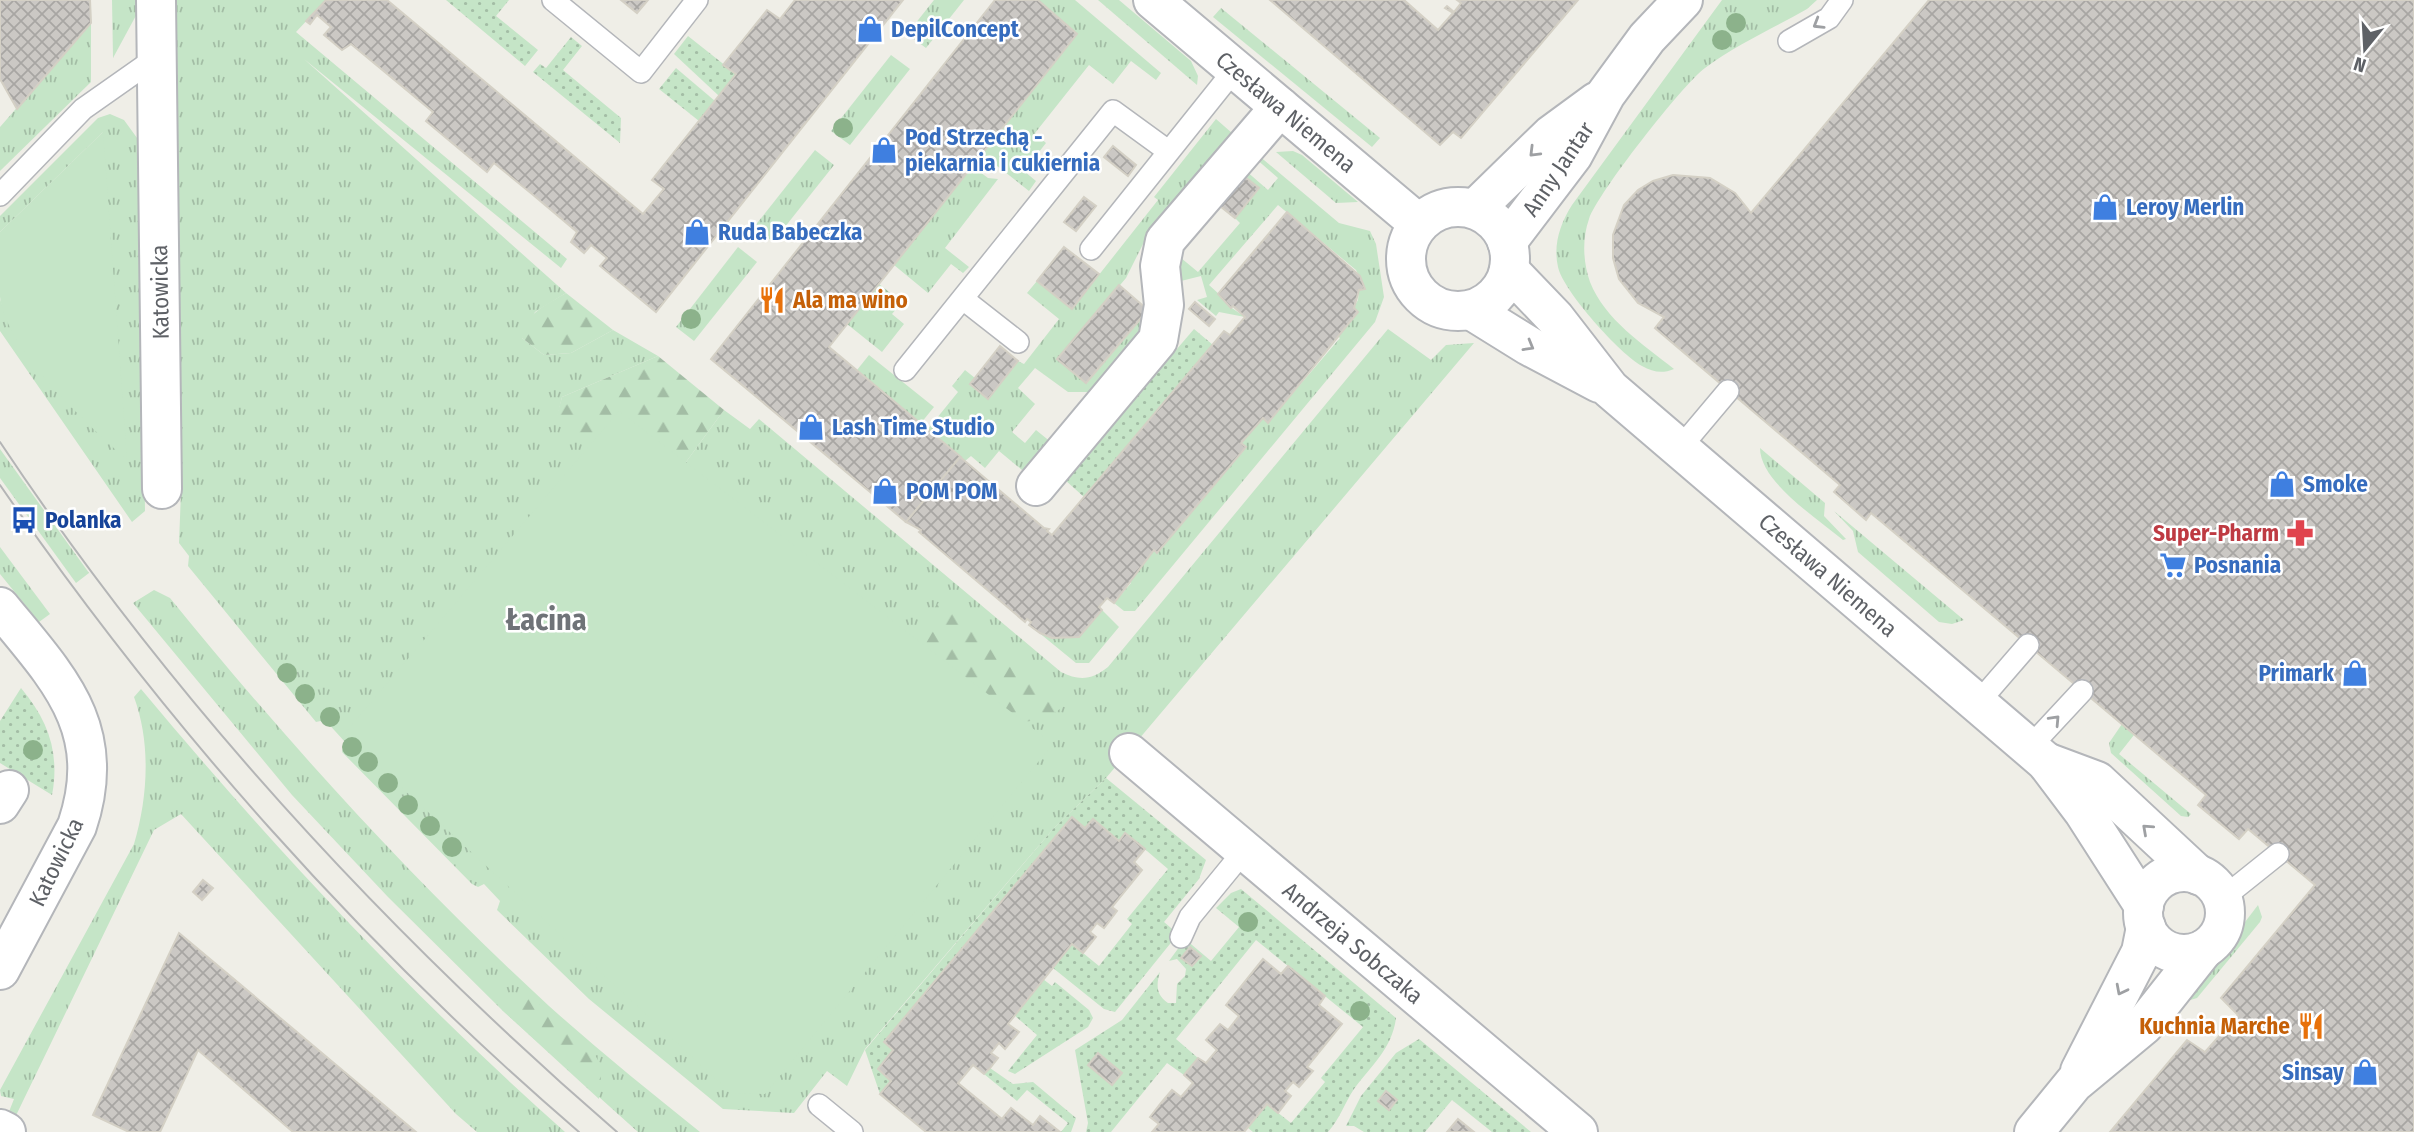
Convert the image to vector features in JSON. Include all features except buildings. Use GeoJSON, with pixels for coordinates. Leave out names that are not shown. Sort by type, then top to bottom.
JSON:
{"type":"FeatureCollection","features":[{"type":"Feature","properties":{"kind":"street","name":"Katowicka"},"geometry":{"type":"LineString","coordinates":[[156,0],[162,489]]}},
{"type":"Feature","properties":{"kind":"street","name":"Czesława Niemena"},"geometry":{"type":"LineString","coordinates":[[1153,0],[1419,223]]}},
{"type":"Feature","properties":{"kind":"street","name":"Anny Jantar"},"geometry":{"type":"LineString","coordinates":[[1647,38],[1662,0]]}},
{"type":"Feature","properties":{"kind":"street","name":"Anny Jantar"},"geometry":{"type":"LineString","coordinates":[[1471,310],[1497,294],[1508,256],[1573,155],[1606,94],[1647,38],[1683,0]]}},
{"type":"Feature","properties":{"kind":"street","name":"Anny Jantar"},"geometry":{"type":"LineString","coordinates":[[1508,256],[1492,219],[1475,209],[1551,135],[1606,94]]}},
{"type":"Feature","properties":{"kind":"street"},"geometry":{"type":"LineString","coordinates":[[1036,486],[1158,340],[1164,306],[1160,266],[1165,241],[1280,107]]}},
{"type":"Feature","properties":{"kind":"street"},"geometry":{"type":"LineString","coordinates":[[1471,310],[1440,308],[1416,290],[1406,262],[1407,247],[1419,223],[1434,212],[1448,207],[1475,209]]}},
{"type":"Feature","properties":{"kind":"street","name":"Czesława Niemena"},"geometry":{"type":"LineString","coordinates":[[1508,256],[1610,389],[2037,755],[2090,820],[2145,916],[2159,946],[2181,954],[2204,949]]}},
{"type":"Feature","properties":{"kind":"street","name":"Czesława Niemena"},"geometry":{"type":"LineString","coordinates":[[1471,310],[1529,346],[1610,389]]}},
{"type":"Feature","properties":{"kind":"street","name":"Katowicka"},"geometry":{"type":"LineString","coordinates":[[0,607],[69,696],[83,727],[89,766],[84,804],[77,826],[0,970]]}},
{"type":"Feature","properties":{"kind":"street","name":"Andrzeja Sobczaka"},"geometry":{"type":"LineString","coordinates":[[1129,754],[1578,1132]]}},
{"type":"Feature","properties":{"kind":"street","name":"Czesława Niemena"},"geometry":{"type":"LineString","coordinates":[[2037,755],[2097,781],[2210,886]]}},
{"type":"Feature","properties":{"kind":"street"},"geometry":{"type":"LineString","coordinates":[[2034,1132],[2074,1083],[2144,1025],[2204,949],[2220,933],[2225,909],[2210,886],[2174,873],[2154,886],[2145,916],[2141,952],[2074,1083]]}},
{"type":"Feature","properties":{"kind":"street"},"geometry":{"type":"LineString","coordinates":[[0,1129],[6,1132]]}},
{"type":"Feature","properties":{"kind":"lane"},"geometry":{"type":"LineString","coordinates":[[553,0],[641,72],[697,0]]}},
{"type":"Feature","properties":{"kind":"lane"},"geometry":{"type":"LineString","coordinates":[[1789,41],[1829,18],[1842,0]]}},
{"type":"Feature","properties":{"kind":"lane"},"geometry":{"type":"LineString","coordinates":[[0,195],[83,109],[157,57]]}},
{"type":"Feature","properties":{"kind":"lane"},"geometry":{"type":"LineString","coordinates":[[1091,249],[1235,69]]}},
{"type":"Feature","properties":{"kind":"lane"},"geometry":{"type":"LineString","coordinates":[[905,370],[1113,111],[1168,151]]}},
{"type":"Feature","properties":{"kind":"lane"},"geometry":{"type":"LineString","coordinates":[[963,299],[1018,342]]}},
{"type":"Feature","properties":{"kind":"lane"},"geometry":{"type":"LineString","coordinates":[[1680,448],[1728,391]]}},
{"type":"Feature","properties":{"kind":"lane"},"geometry":{"type":"LineString","coordinates":[[1977,704],[2028,645]]}},
{"type":"Feature","properties":{"kind":"lane"},"geometry":{"type":"LineString","coordinates":[[2037,755],[2082,691]]}},
{"type":"Feature","properties":{"kind":"lane"},"geometry":{"type":"LineString","coordinates":[[1181,937],[1191,917],[1244,851]]}},
{"type":"Feature","properties":{"kind":"lane"},"geometry":{"type":"LineString","coordinates":[[2210,886],[2278,854]]}},
{"type":"Feature","properties":{"kind":"lane"},"geometry":{"type":"LineString","coordinates":[[819,1105],[852,1132]]}},
{"type":"Feature","properties":{"kind":"green space"},"geometry":{"type":"Polygon","coordinates":[[[112,0],[139,0],[139,10],[113,58],[112,0]]]}},
{"type":"Feature","properties":{"kind":"green space"},"geometry":{"type":"Polygon","coordinates":[[[175,0],[326,0],[296,32],[567,259],[561,268],[304,59],[566,293],[535,312],[522,338],[544,355],[571,353],[613,330],[658,356],[562,397],[556,422],[678,473],[724,410],[750,429],[759,419],[1061,672],[1074,677],[1091,677],[1108,667],[1388,329],[1431,360],[1446,345],[1474,343],[1106,778],[1053,829],[865,1049],[847,1086],[827,1071],[794,1113],[723,1109],[589,999],[497,910],[500,901],[484,884],[478,887],[472,884],[342,752],[345,742],[325,720],[316,722],[188,566],[189,556],[179,543],[181,492],[175,0]]]}},
{"type":"Feature","properties":{"kind":"green space"},"geometry":{"type":"Polygon","coordinates":[[[446,0],[509,0],[496,16],[538,50],[525,66],[446,0]]]}},
{"type":"Feature","properties":{"kind":"green space"},"geometry":{"type":"Polygon","coordinates":[[[934,0],[964,0],[926,48],[907,34],[934,0]]]}},
{"type":"Feature","properties":{"kind":"green space"},"geometry":{"type":"Polygon","coordinates":[[[1038,0],[1075,0],[1161,73],[1156,80],[1131,61],[1113,84],[1089,65],[1035,133],[1046,143],[1024,171],[1036,181],[1029,191],[982,154],[1077,34],[1038,0]]]}},
{"type":"Feature","properties":{"kind":"green space"},"geometry":{"type":"Polygon","coordinates":[[[1098,0],[1119,0],[1191,61],[1198,76],[1197,85],[1098,0]]]}},
{"type":"Feature","properties":{"kind":"green space"},"geometry":{"type":"Polygon","coordinates":[[[1722,0],[1817,0],[1807,9],[1742,44],[1694,78],[1623,164],[1595,206],[1585,234],[1586,267],[1597,296],[1615,320],[1674,369],[1658,372],[1633,360],[1581,306],[1562,278],[1558,267],[1557,243],[1561,227],[1572,205],[1722,0]]]}},
{"type":"Feature","properties":{"kind":"green space"},"geometry":{"type":"Polygon","coordinates":[[[1221,8],[1380,138],[1372,147],[1213,17],[1221,8]]]}},
{"type":"Feature","properties":{"kind":"green space"},"geometry":{"type":"Polygon","coordinates":[[[91,23],[91,82],[0,171],[0,127],[91,23]]]}},
{"type":"Feature","properties":{"kind":"green space"},"geometry":{"type":"Polygon","coordinates":[[[688,36],[736,74],[719,96],[674,54],[688,36]]]}},
{"type":"Feature","properties":{"kind":"green space"},"geometry":{"type":"Polygon","coordinates":[[[571,37],[582,46],[563,70],[621,118],[620,143],[533,72],[540,64],[546,68],[571,37]]]}},
{"type":"Feature","properties":{"kind":"green space"},"geometry":{"type":"Polygon","coordinates":[[[891,55],[910,69],[850,145],[831,131],[891,55]]]}},
{"type":"Feature","properties":{"kind":"green space"},"geometry":{"type":"Polygon","coordinates":[[[676,68],[715,101],[699,121],[659,89],[676,68]]]}},
{"type":"Feature","properties":{"kind":"green space"},"geometry":{"type":"Polygon","coordinates":[[[110,114],[124,120],[140,142],[145,511],[132,522],[0,331],[0,299],[9,324],[103,132],[0,232],[0,216],[98,118],[110,114]]]}},
{"type":"Feature","properties":{"kind":"green space"},"geometry":{"type":"Polygon","coordinates":[[[1216,119],[1232,133],[1148,234],[1126,278],[1058,359],[1087,383],[1153,305],[1152,317],[1091,392],[1068,392],[1035,368],[1018,388],[1035,404],[1012,432],[1025,443],[1036,430],[1052,443],[1030,466],[1022,470],[999,451],[985,468],[971,456],[965,461],[928,429],[958,392],[952,386],[965,370],[975,378],[970,385],[988,398],[1018,361],[1024,364],[1059,319],[1027,293],[1037,281],[1072,309],[1158,200],[1154,197],[1216,119]]]}},
{"type":"Feature","properties":{"kind":"green space"},"geometry":{"type":"Polygon","coordinates":[[[103,132],[127,460],[71,407],[33,363],[6,318],[0,297],[0,232],[103,132]]]}},
{"type":"Feature","properties":{"kind":"green space"},"geometry":{"type":"Polygon","coordinates":[[[815,150],[834,165],[773,242],[754,227],[815,150]]]}},
{"type":"Feature","properties":{"kind":"green space"},"geometry":{"type":"Polygon","coordinates":[[[1293,151],[1302,155],[1358,202],[1336,203],[1276,152],[1293,151]]]}},
{"type":"Feature","properties":{"kind":"green space"},"geometry":{"type":"Polygon","coordinates":[[[1258,155],[1339,223],[1370,231],[1376,244],[1384,297],[1375,322],[1135,611],[1124,611],[1114,603],[1131,583],[1129,581],[1246,448],[1241,443],[1263,418],[1268,422],[1340,338],[1337,336],[1358,300],[1359,290],[1365,289],[1356,270],[1278,205],[1209,285],[1230,304],[1229,306],[1245,317],[1219,312],[1216,316],[1197,300],[1207,297],[1201,276],[1173,283],[1175,253],[1198,272],[1240,223],[1235,218],[1259,189],[1245,177],[1245,170],[1268,190],[1278,178],[1255,158],[1258,155]]]}},
{"type":"Feature","properties":{"kind":"green space"},"geometry":{"type":"Polygon","coordinates":[[[972,166],[988,178],[998,179],[945,248],[969,267],[963,273],[951,264],[928,293],[894,265],[972,166]]]}},
{"type":"Feature","properties":{"kind":"green space"},"geometry":{"type":"Polygon","coordinates":[[[738,247],[757,262],[694,341],[676,327],[738,247]]]}},
{"type":"Feature","properties":{"kind":"green space"},"geometry":{"type":"Polygon","coordinates":[[[879,284],[902,302],[892,314],[904,324],[882,352],[847,324],[879,284]]]}},
{"type":"Feature","properties":{"kind":"green space"},"geometry":{"type":"Polygon","coordinates":[[[566,293],[613,330],[571,353],[544,355],[522,338],[523,330],[532,316],[566,293]]]}},
{"type":"Feature","properties":{"kind":"green space"},"geometry":{"type":"Polygon","coordinates":[[[1194,329],[1213,345],[1084,497],[1065,480],[1194,329]]]}},
{"type":"Feature","properties":{"kind":"green space"},"geometry":{"type":"Polygon","coordinates":[[[869,355],[934,407],[921,423],[857,370],[869,355]]]}},
{"type":"Feature","properties":{"kind":"green space"},"geometry":{"type":"Polygon","coordinates":[[[658,356],[724,410],[678,473],[624,475],[555,422],[562,397],[658,356]]]}},
{"type":"Feature","properties":{"kind":"green space"},"geometry":{"type":"Polygon","coordinates":[[[619,411],[1053,744],[765,1094],[731,1093],[344,734],[619,411]]]}},
{"type":"Feature","properties":{"kind":"green space"},"geometry":{"type":"Polygon","coordinates":[[[1760,448],[1825,503],[1824,516],[1846,539],[1843,540],[1819,522],[1780,487],[1769,474],[1760,448]]]}},
{"type":"Feature","properties":{"kind":"green space"},"geometry":{"type":"Polygon","coordinates":[[[0,449],[89,573],[76,583],[0,478],[0,449]]]}},
{"type":"Feature","properties":{"kind":"green space"},"geometry":{"type":"Polygon","coordinates":[[[1834,511],[1964,620],[1952,624],[1939,622],[1858,552],[1853,531],[1834,511]]]}},
{"type":"Feature","properties":{"kind":"green space"},"geometry":{"type":"Polygon","coordinates":[[[0,547],[50,614],[39,622],[0,574],[0,547]]]}},
{"type":"Feature","properties":{"kind":"green space"},"geometry":{"type":"Polygon","coordinates":[[[154,590],[170,598],[305,757],[449,910],[567,1022],[700,1132],[638,1132],[502,1010],[388,897],[292,795],[133,603],[154,590]]]}},
{"type":"Feature","properties":{"kind":"green space"},"geometry":{"type":"Polygon","coordinates":[[[942,599],[1067,703],[1054,713],[1025,722],[994,720],[947,709],[916,630],[942,599]]]}},
{"type":"Feature","properties":{"kind":"green space"},"geometry":{"type":"Polygon","coordinates":[[[1102,610],[1119,627],[1089,663],[1076,663],[1032,627],[1052,638],[1079,637],[1102,610]]]}},
{"type":"Feature","properties":{"kind":"green space"},"geometry":{"type":"Polygon","coordinates":[[[21,688],[38,712],[50,738],[54,765],[52,795],[0,763],[0,721],[21,688]]]}},
{"type":"Feature","properties":{"kind":"green space"},"geometry":{"type":"Polygon","coordinates":[[[141,689],[241,806],[345,918],[452,1027],[565,1132],[477,1132],[456,1114],[181,814],[154,830],[8,1132],[1,1132],[14,1099],[1,1096],[0,1090],[134,844],[142,808],[146,770],[143,733],[134,697],[141,689]]]}},
{"type":"Feature","properties":{"kind":"green space"},"geometry":{"type":"Polygon","coordinates":[[[2122,724],[2134,735],[2119,754],[2191,814],[2188,817],[2181,816],[2111,753],[2109,743],[2122,724]]]}},
{"type":"Feature","properties":{"kind":"green space"},"geometry":{"type":"Polygon","coordinates":[[[1106,778],[1206,860],[1199,879],[1164,922],[1178,934],[1115,1012],[1104,1009],[1053,968],[1072,944],[1099,966],[1132,924],[1127,919],[1168,869],[1126,833],[1119,841],[1093,819],[1085,828],[1072,817],[878,1069],[891,1081],[880,1094],[865,1050],[1053,829],[1106,778]]]}},
{"type":"Feature","properties":{"kind":"green space"},"geometry":{"type":"Polygon","coordinates":[[[1241,889],[1396,1018],[1385,1048],[1354,1089],[1328,1132],[1253,1132],[1248,1128],[1267,1104],[1291,1123],[1325,1082],[1321,1078],[1363,1027],[1256,940],[1176,1039],[1198,1058],[1184,1075],[1167,1063],[1111,1132],[1086,1132],[1088,1123],[1075,1050],[1122,1020],[1160,972],[1159,993],[1168,1003],[1176,1003],[1177,984],[1185,976],[1186,969],[1177,959],[1169,961],[1185,939],[1211,961],[1239,927],[1216,908],[1231,893],[1241,889]]]}},
{"type":"Feature","properties":{"kind":"green space"},"geometry":{"type":"Polygon","coordinates":[[[2258,905],[2262,917],[2260,922],[2197,998],[2184,1002],[2258,905]]]}},
{"type":"Feature","properties":{"kind":"green space"},"geometry":{"type":"Polygon","coordinates":[[[1043,979],[1052,986],[1055,982],[1089,1010],[1093,1018],[1088,1027],[1015,1074],[1008,1071],[1037,1035],[1014,1015],[1043,979]]]}},
{"type":"Feature","properties":{"kind":"green space"},"geometry":{"type":"Polygon","coordinates":[[[522,995],[555,1015],[588,1045],[600,1065],[599,1099],[502,1010],[505,997],[522,995]]]}},
{"type":"Feature","properties":{"kind":"green space"},"geometry":{"type":"Polygon","coordinates":[[[1419,1039],[1531,1132],[1492,1132],[1452,1100],[1425,1132],[1364,1132],[1354,1126],[1346,1126],[1361,1096],[1396,1053],[1419,1039]]]}},
{"type":"Feature","properties":{"kind":"green space"},"geometry":{"type":"Polygon","coordinates":[[[990,1068],[1013,1084],[1033,1082],[1076,1118],[1071,1132],[1061,1132],[1068,1123],[1027,1090],[1017,1101],[984,1074],[990,1068]]]}},
{"type":"Feature","properties":{"kind":"tram line"},"geometry":{"type":"LineString","coordinates":[[0,442],[66,537],[136,630],[285,808],[364,893],[446,975],[617,1132]]}},
{"type":"Feature","properties":{"kind":"tram line"},"geometry":{"type":"LineString","coordinates":[[0,485],[129,660],[269,827],[419,985],[579,1132]]}},
{"type":"Feature","properties":{"kind":"place","name":"DepilConcept"},"geometry":{"type":"Point","coordinates":[870,29]}},
{"type":"Feature","properties":{"kind":"place","name":"Pod Strzechą - piekarnia i cukiernia"},"geometry":{"type":"Point","coordinates":[884,150]}},
{"type":"Feature","properties":{"kind":"place","name":"Leroy Merlin"},"geometry":{"type":"Point","coordinates":[2105,207]}},
{"type":"Feature","properties":{"kind":"place","name":"Ruda Babeczka"},"geometry":{"type":"Point","coordinates":[697,232]}},
{"type":"Feature","properties":{"kind":"place","name":"Ala ma wino"},"geometry":{"type":"Point","coordinates":[772,300]}},
{"type":"Feature","properties":{"kind":"place","name":"Lash Time Studio"},"geometry":{"type":"Point","coordinates":[811,427]}},
{"type":"Feature","properties":{"kind":"place","name":"Smoke"},"geometry":{"type":"Point","coordinates":[2282,484]}},
{"type":"Feature","properties":{"kind":"place","name":"POM POM"},"geometry":{"type":"Point","coordinates":[885,491]}},
{"type":"Feature","properties":{"kind":"place","name":"Polanka"},"geometry":{"type":"Point","coordinates":[24,520]}},
{"type":"Feature","properties":{"kind":"place","name":"Super-Pharm"},"geometry":{"type":"Point","coordinates":[2300,533]}},
{"type":"Feature","properties":{"kind":"place","name":"Posnania"},"geometry":{"type":"Point","coordinates":[2173,565]}},
{"type":"Feature","properties":{"kind":"place","name":"Primark"},"geometry":{"type":"Point","coordinates":[2355,673]}},
{"type":"Feature","properties":{"kind":"place","name":"Kuchnia Marche"},"geometry":{"type":"Point","coordinates":[2311,1026]}},
{"type":"Feature","properties":{"kind":"place","name":"Sinsay"},"geometry":{"type":"Point","coordinates":[2365,1072]}},
{"type":"Feature","properties":{"kind":"district","name":"Łacina"},"geometry":{"type":"Point","coordinates":[546,620]}}]}
